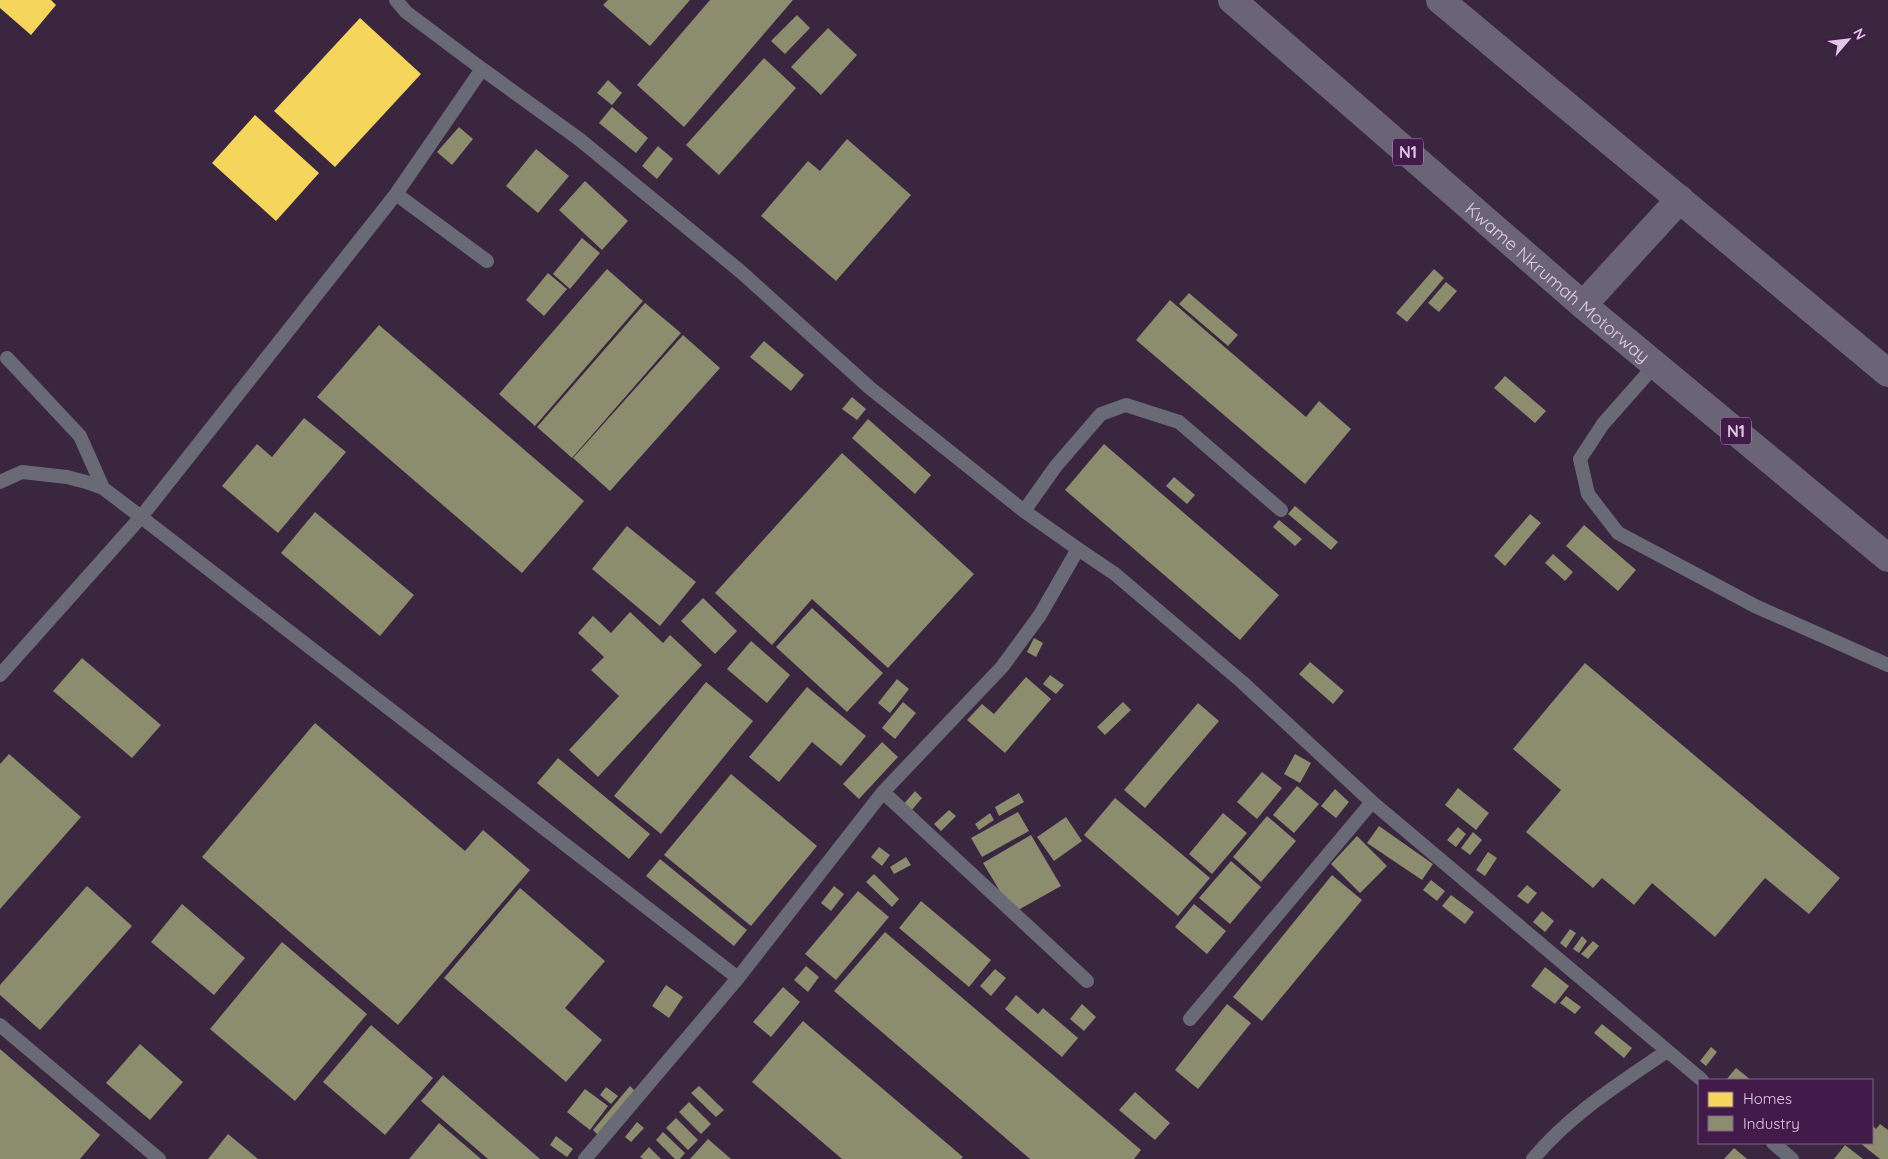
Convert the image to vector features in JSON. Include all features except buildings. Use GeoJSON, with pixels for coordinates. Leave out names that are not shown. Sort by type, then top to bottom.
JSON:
{"type":"FeatureCollection","features":[{"type":"Feature","properties":{"kind":"highway","name":"Kwame Nkrumah Motorway"},"geometry":{"type":"LineString","coordinates":[[1232,0],[1584,305],[1888,558]]}},
{"type":"Feature","properties":{"kind":"highway"},"geometry":{"type":"LineString","coordinates":[[1440,0],[1888,373]]}},
{"type":"Feature","properties":{"kind":"highway"},"geometry":{"type":"LineString","coordinates":[[1584,305],[1680,199]]}},
{"type":"Feature","properties":{"kind":"lane"},"geometry":{"type":"LineString","coordinates":[[396,0],[406,12],[579,139],[740,271],[870,388],[1024,511],[1115,574],[1242,682],[1372,802],[1701,1079]]}},
{"type":"Feature","properties":{"kind":"lane"},"geometry":{"type":"LineString","coordinates":[[0,675],[141,517],[396,194],[482,69]]}},
{"type":"Feature","properties":{"kind":"lane"},"geometry":{"type":"LineString","coordinates":[[396,194],[486,261]]}},
{"type":"Feature","properties":{"kind":"lane"},"geometry":{"type":"LineString","coordinates":[[7,358],[80,436],[103,488]]}},
{"type":"Feature","properties":{"kind":"lane"},"geometry":{"type":"LineString","coordinates":[[1656,364],[1603,424],[1580,459],[1588,494],[1600,510],[1618,533],[1755,606],[1888,665]]}},
{"type":"Feature","properties":{"kind":"lane"},"geometry":{"type":"LineString","coordinates":[[1024,511],[1056,466],[1101,414],[1126,405],[1179,422],[1281,510]]}},
{"type":"Feature","properties":{"kind":"lane"},"geometry":{"type":"LineString","coordinates":[[0,482],[22,472],[67,477],[103,488],[738,978]]}},
{"type":"Feature","properties":{"kind":"lane"},"geometry":{"type":"LineString","coordinates":[[585,1159],[738,978],[883,792],[1002,667],[1040,615],[1078,549]]}},
{"type":"Feature","properties":{"kind":"lane"},"geometry":{"type":"LineString","coordinates":[[883,792],[1087,981]]}},
{"type":"Feature","properties":{"kind":"lane"},"geometry":{"type":"LineString","coordinates":[[1190,1019],[1372,802]]}},
{"type":"Feature","properties":{"kind":"lane"},"geometry":{"type":"LineString","coordinates":[[0,1025],[159,1159]]}},
{"type":"Feature","properties":{"kind":"lane"},"geometry":{"type":"LineString","coordinates":[[1533,1159],[1547,1142],[1568,1122],[1597,1099],[1667,1050]]}},
{"type":"Feature","properties":{"kind":"lane"},"geometry":{"type":"LineString","coordinates":[[1774,1144],[1792,1159]]}}]}
